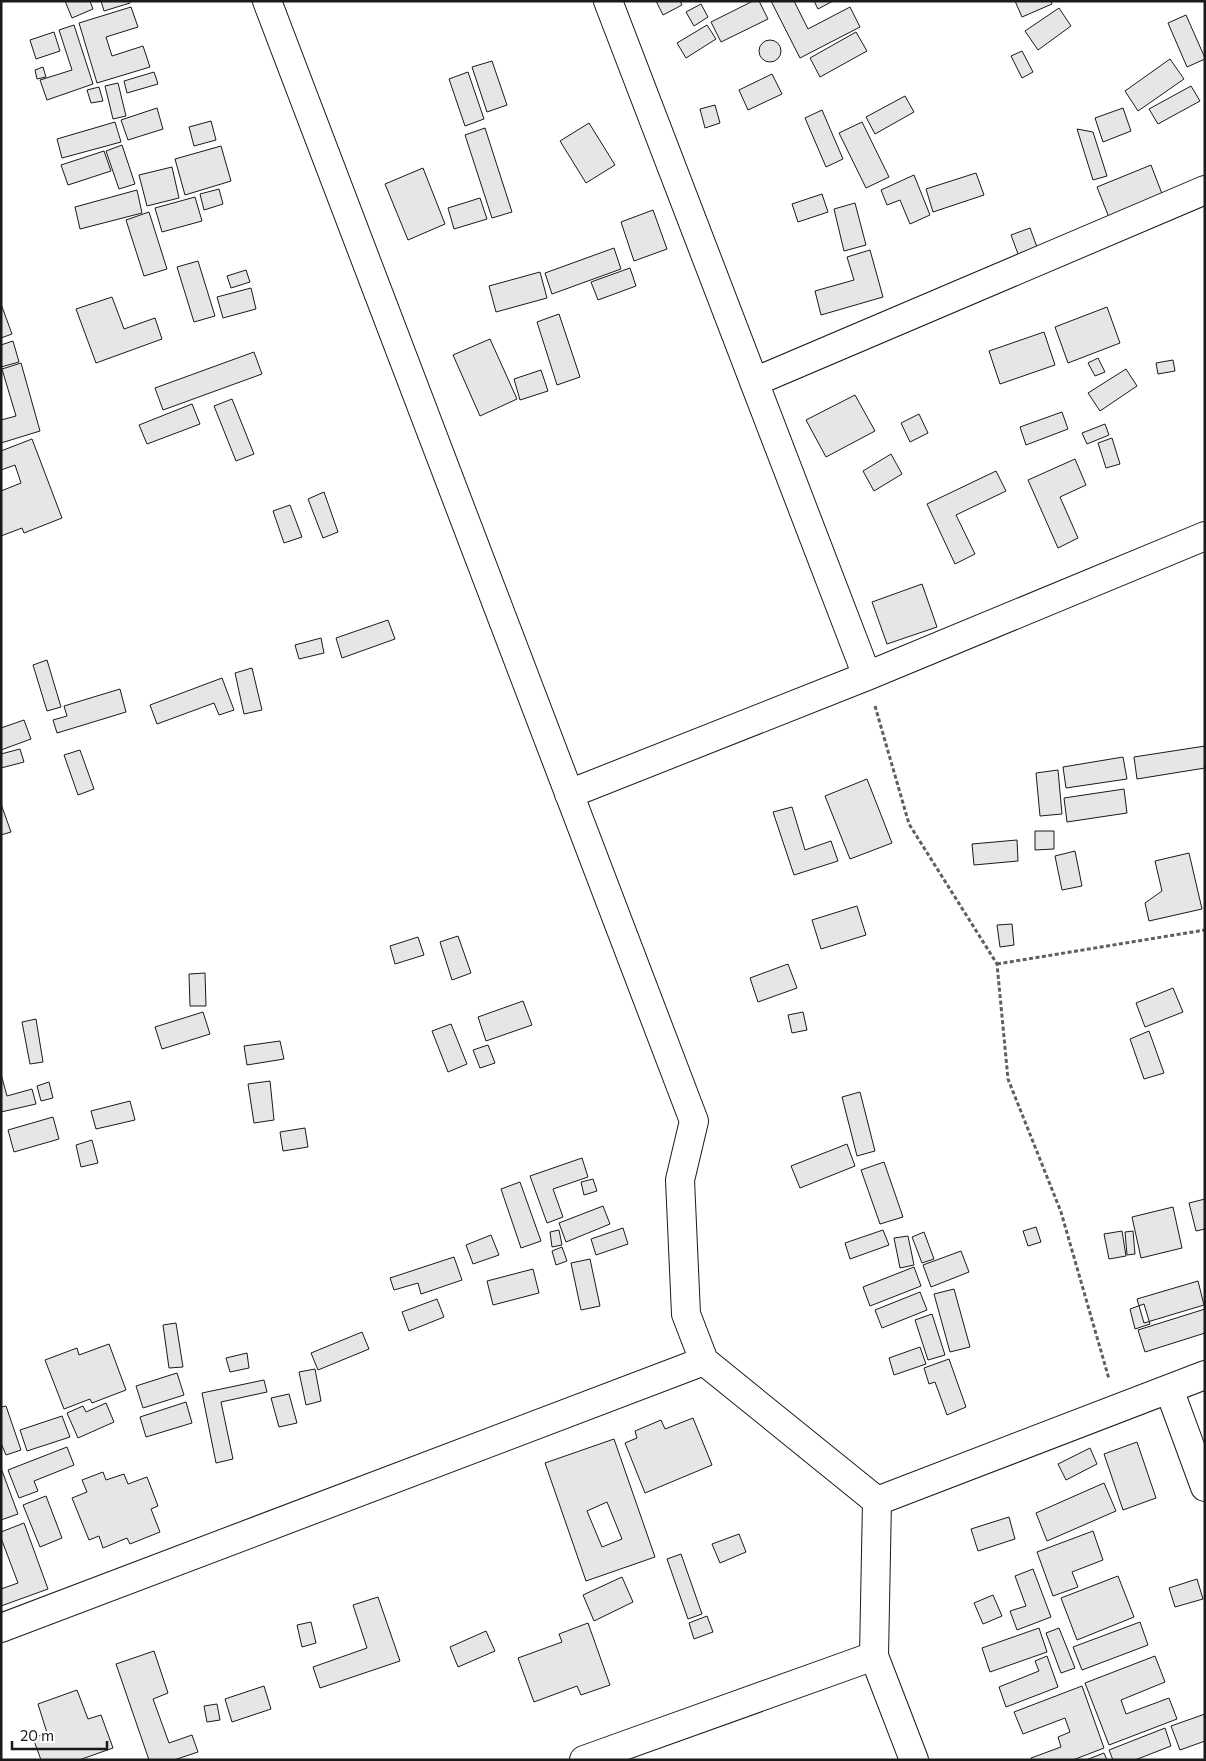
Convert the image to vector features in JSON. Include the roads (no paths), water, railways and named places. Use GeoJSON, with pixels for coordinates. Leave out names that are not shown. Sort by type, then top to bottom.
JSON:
{"type":"FeatureCollection","features":[{"type":"Feature","properties":{"kind":"street"},"geometry":{"type":"LineString","coordinates":[[267,1],[694,1121],[680,1180],[686,1314],[704,1361],[877,1501]]}},
{"type":"Feature","properties":{"kind":"street"},"geometry":{"type":"LineString","coordinates":[[608,1],[867,676]]}},
{"type":"Feature","properties":{"kind":"street"},"geometry":{"type":"LineString","coordinates":[[754,382],[1205,190]]}},
{"type":"Feature","properties":{"kind":"street"},"geometry":{"type":"LineString","coordinates":[[569,794],[867,676],[1205,536]]}},
{"type":"Feature","properties":{"kind":"street"},"geometry":{"type":"LineString","coordinates":[[1,1628],[704,1361]]}},
{"type":"Feature","properties":{"kind":"street"},"geometry":{"type":"LineString","coordinates":[[877,1501],[1205,1375]]}},
{"type":"Feature","properties":{"kind":"street"},"geometry":{"type":"LineString","coordinates":[[1169,1389],[1205,1486]]}},
{"type":"Feature","properties":{"kind":"street"},"geometry":{"type":"LineString","coordinates":[[877,1501],[874,1656],[914,1760]]}},
{"type":"Feature","properties":{"kind":"street"},"geometry":{"type":"LineString","coordinates":[[584,1760],[874,1656]]}}]}
